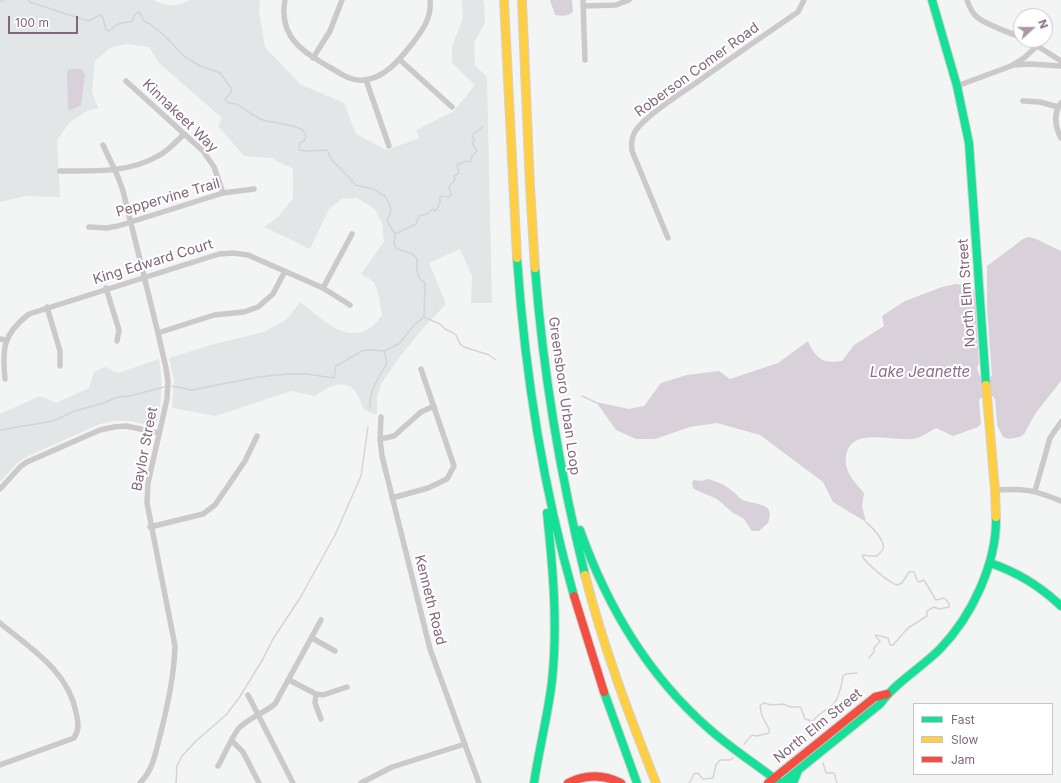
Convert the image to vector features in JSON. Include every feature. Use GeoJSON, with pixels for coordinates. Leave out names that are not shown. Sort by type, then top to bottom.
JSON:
{"type":"FeatureCollection","features":[{"type":"Feature","properties":{"kind":"main road"},"geometry":{"type":"LineString","coordinates":[[504,0],[519,287],[528,377],[538,441],[552,562],[555,629],[554,664],[550,696],[534,783]]}},
{"type":"Feature","properties":{"kind":"main road","name":"Greensboro Urban Loop"},"geometry":{"type":"LineString","coordinates":[[522,0],[534,247],[539,311],[549,398],[561,469],[576,539],[599,624],[628,710],[656,783]]}},
{"type":"Feature","properties":{"kind":"main road","name":"North Elm Street"},"geometry":{"type":"LineString","coordinates":[[776,782],[798,771],[880,704],[887,694],[932,657],[957,629],[976,597],[990,562],[995,537],[995,490],[987,401],[971,161],[966,125],[957,86],[932,0]]}},
{"type":"Feature","properties":{"kind":"main road"},"geometry":{"type":"LineString","coordinates":[[538,441],[558,536],[579,617],[605,698],[637,783]]}},
{"type":"Feature","properties":{"kind":"main road"},"geometry":{"type":"LineString","coordinates":[[561,469],[586,547],[597,575],[616,614],[638,648],[663,682],[696,716],[732,748],[776,782]]}},
{"type":"Feature","properties":{"kind":"main road"},"geometry":{"type":"LineString","coordinates":[[990,562],[1024,576],[1046,592],[1061,606]]}},
{"type":"Feature","properties":{"kind":"main road","name":"North Elm Street"},"geometry":{"type":"LineString","coordinates":[[776,782],[874,697],[887,694]]}},
{"type":"Feature","properties":{"kind":"main road"},"geometry":{"type":"LineString","coordinates":[[793,783],[798,771]]}},
{"type":"Feature","properties":{"kind":"main road"},"geometry":{"type":"LineString","coordinates":[[568,783],[579,778],[592,775],[606,776],[621,783]]}},
{"type":"Feature","properties":{"kind":"street"},"geometry":{"type":"LineString","coordinates":[[285,0],[284,16],[289,32],[302,50],[313,58],[348,77],[357,80],[366,80],[383,73],[400,60],[423,30],[429,16],[430,0]]}},
{"type":"Feature","properties":{"kind":"street"},"geometry":{"type":"LineString","coordinates":[[313,58],[330,31],[342,0]]}},
{"type":"Feature","properties":{"kind":"street"},"geometry":{"type":"LineString","coordinates":[[583,0],[585,60]]}},
{"type":"Feature","properties":{"kind":"street"},"geometry":{"type":"LineString","coordinates":[[583,6],[610,6],[629,0]]}},
{"type":"Feature","properties":{"kind":"street","name":"Roberson Comer Road"},"geometry":{"type":"LineString","coordinates":[[668,238],[632,150],[634,134],[638,128],[667,104],[798,12],[804,0]]}},
{"type":"Feature","properties":{"kind":"street"},"geometry":{"type":"LineString","coordinates":[[967,0],[970,8],[977,17],[1013,34]]}},
{"type":"Feature","properties":{"kind":"street"},"geometry":{"type":"LineString","coordinates":[[957,86],[1011,66],[1024,58],[1035,48]]}},
{"type":"Feature","properties":{"kind":"street"},"geometry":{"type":"LineString","coordinates":[[1040,48],[1061,61]]}},
{"type":"Feature","properties":{"kind":"street"},"geometry":{"type":"LineString","coordinates":[[400,60],[452,107]]}},
{"type":"Feature","properties":{"kind":"street"},"geometry":{"type":"LineString","coordinates":[[1011,66],[1030,64],[1061,66]]}},
{"type":"Feature","properties":{"kind":"street"},"geometry":{"type":"LineString","coordinates":[[366,80],[389,146]]}},
{"type":"Feature","properties":{"kind":"street","name":"Kinnakeet Way"},"geometry":{"type":"LineString","coordinates":[[126,81],[203,151],[214,168],[223,193]]}},
{"type":"Feature","properties":{"kind":"street"},"geometry":{"type":"LineString","coordinates":[[1022,101],[1060,105],[1055,117],[1058,132],[1061,138]]}},
{"type":"Feature","properties":{"kind":"street"},"geometry":{"type":"LineString","coordinates":[[60,171],[100,171],[150,160],[167,151],[184,134]]}},
{"type":"Feature","properties":{"kind":"street","name":"Baylor Street"},"geometry":{"type":"LineString","coordinates":[[103,145],[123,191],[158,333],[166,368],[168,386],[167,399],[146,494],[150,527],[175,646],[174,662],[171,688],[153,762],[140,783]]}},
{"type":"Feature","properties":{"kind":"street","name":"Peppervine Trail"},"geometry":{"type":"LineString","coordinates":[[89,227],[107,228],[223,193],[254,189]]}},
{"type":"Feature","properties":{"kind":"street"},"geometry":{"type":"LineString","coordinates":[[323,288],[352,234]]}},
{"type":"Feature","properties":{"kind":"street","name":"King Edward Court"},"geometry":{"type":"LineString","coordinates":[[5,379],[3,340],[18,322],[29,314],[144,276],[219,254],[233,253],[248,255],[323,288],[350,305]]}},
{"type":"Feature","properties":{"kind":"street"},"geometry":{"type":"LineString","coordinates":[[158,333],[214,315],[244,312],[258,307],[273,294],[285,271]]}},
{"type":"Feature","properties":{"kind":"street"},"geometry":{"type":"LineString","coordinates":[[106,288],[119,330],[117,341]]}},
{"type":"Feature","properties":{"kind":"street"},"geometry":{"type":"LineString","coordinates":[[47,307],[60,351],[60,366]]}},
{"type":"Feature","properties":{"kind":"street"},"geometry":{"type":"LineString","coordinates":[[392,498],[428,488],[447,479],[454,466],[422,370]]}},
{"type":"Feature","properties":{"kind":"street"},"geometry":{"type":"LineString","coordinates":[[380,439],[394,436],[421,412],[434,406]]}},
{"type":"Feature","properties":{"kind":"street","name":"Kenneth Road"},"geometry":{"type":"LineString","coordinates":[[381,417],[380,439],[382,456],[430,649],[479,783]]}},
{"type":"Feature","properties":{"kind":"street"},"geometry":{"type":"LineString","coordinates":[[1035,491],[1050,438],[1061,422]]}},
{"type":"Feature","properties":{"kind":"street"},"geometry":{"type":"LineString","coordinates":[[0,489],[21,466],[27,462],[100,430],[126,426],[159,433]]}},
{"type":"Feature","properties":{"kind":"street"},"geometry":{"type":"LineString","coordinates":[[150,527],[203,514],[208,511],[215,505],[245,461],[257,436]]}},
{"type":"Feature","properties":{"kind":"street"},"geometry":{"type":"LineString","coordinates":[[995,490],[1018,489],[1035,491],[1061,501]]}},
{"type":"Feature","properties":{"kind":"street"},"geometry":{"type":"LineString","coordinates":[[218,766],[238,728],[268,710],[275,704],[321,620]]}},
{"type":"Feature","properties":{"kind":"street"},"geometry":{"type":"LineString","coordinates":[[0,623],[51,666],[61,677],[74,700],[79,723],[78,732],[74,738],[0,765]]}},
{"type":"Feature","properties":{"kind":"street"},"geometry":{"type":"LineString","coordinates":[[312,638],[335,651]]}},
{"type":"Feature","properties":{"kind":"street"},"geometry":{"type":"LineString","coordinates":[[289,680],[316,694],[323,695],[347,687]]}},
{"type":"Feature","properties":{"kind":"street"},"geometry":{"type":"LineString","coordinates":[[316,694],[315,703],[321,720]]}},
{"type":"Feature","properties":{"kind":"street"},"geometry":{"type":"LineString","coordinates":[[248,696],[293,783]]}},
{"type":"Feature","properties":{"kind":"street"},"geometry":{"type":"LineString","coordinates":[[232,741],[243,752],[259,783]]}},
{"type":"Feature","properties":{"kind":"street"},"geometry":{"type":"LineString","coordinates":[[361,783],[392,767],[465,744]]}},
{"type":"Feature","properties":{"kind":"shaded area"},"geometry":{"type":"Polygon","coordinates":[[[0,0],[153,0],[163,4],[175,5],[189,0],[260,0],[259,11],[265,47],[300,84],[344,103],[356,134],[387,150],[419,138],[416,130],[453,112],[475,85],[452,63],[452,46],[463,19],[462,0],[483,0],[485,23],[474,43],[475,65],[487,77],[492,303],[471,303],[472,276],[460,249],[429,263],[446,304],[425,326],[402,354],[381,384],[377,397],[377,415],[365,410],[354,390],[343,384],[326,389],[315,396],[291,391],[216,416],[172,408],[174,380],[169,358],[214,344],[264,332],[287,319],[300,302],[324,321],[342,331],[351,333],[361,332],[374,325],[382,315],[379,296],[374,282],[361,274],[384,242],[382,223],[375,209],[357,198],[342,199],[329,209],[310,249],[264,227],[278,217],[293,198],[293,169],[271,158],[244,156],[218,126],[222,118],[159,63],[149,47],[126,44],[110,48],[95,61],[92,92],[98,108],[87,111],[70,122],[57,140],[60,197],[26,196],[0,202],[0,0]]]}},
{"type":"Feature","properties":{"kind":"shaded area"},"geometry":{"type":"Polygon","coordinates":[[[159,359],[161,391],[157,423],[152,426],[129,421],[113,421],[100,424],[28,456],[17,463],[0,482],[0,414],[40,396],[56,403],[89,388],[94,372],[105,367],[118,373],[159,359]]]}},
{"type":"Feature","properties":{"kind":"water"},"geometry":{"type":"Polygon","coordinates":[[[550,0],[572,0],[573,11],[567,15],[555,15],[550,0]]]}},
{"type":"Feature","properties":{"kind":"water"},"geometry":{"type":"Polygon","coordinates":[[[69,69],[81,69],[85,75],[81,105],[69,111],[67,72],[69,69]]]}},
{"type":"Feature","properties":{"kind":"water","name":"Lake Jeanette"},"geometry":{"type":"Polygon","coordinates":[[[1028,237],[1034,238],[1061,251],[1061,381],[1035,414],[1024,434],[1020,437],[1009,439],[1003,437],[997,425],[995,399],[993,396],[983,396],[979,400],[981,424],[978,427],[953,436],[936,428],[917,438],[866,438],[857,441],[850,446],[846,456],[848,472],[864,493],[862,506],[866,522],[833,502],[823,482],[760,435],[717,423],[690,427],[655,439],[636,439],[616,430],[596,402],[629,409],[644,406],[661,383],[687,375],[719,371],[730,379],[778,363],[808,341],[814,352],[821,359],[830,362],[842,361],[854,345],[884,326],[882,316],[905,301],[942,287],[956,284],[971,286],[975,293],[979,363],[977,368],[979,375],[987,378],[992,376],[987,308],[987,266],[1023,239],[1028,237]]]}},
{"type":"Feature","properties":{"kind":"water"},"geometry":{"type":"Polygon","coordinates":[[[707,479],[724,485],[741,499],[766,507],[770,516],[768,523],[759,531],[752,531],[744,519],[733,513],[717,499],[693,488],[692,482],[694,480],[702,481],[707,479]]]}},
{"type":"Feature","properties":{"kind":"waterway"},"geometry":{"type":"LineString","coordinates":[[0,2],[4,0]]}},
{"type":"Feature","properties":{"kind":"waterway"},"geometry":{"type":"LineString","coordinates":[[28,0],[30,2],[88,21],[100,15],[103,18],[106,30],[109,31],[118,24],[133,21],[134,15],[138,12],[140,13],[144,21],[165,36],[184,56],[200,66],[220,73],[231,88],[231,93],[225,99],[226,101],[238,105],[263,120],[288,125],[303,130],[306,137],[304,141],[300,143],[300,150],[327,150],[331,159],[356,185],[373,189],[385,196],[390,205],[391,211],[387,221],[395,234],[394,244],[397,249],[413,254],[417,259],[417,270],[420,279],[425,283],[424,317],[414,325],[399,344],[384,351],[362,351],[336,366],[334,378],[307,374],[287,374],[258,377],[192,390],[172,386]]}},
{"type":"Feature","properties":{"kind":"waterway"},"geometry":{"type":"LineString","coordinates":[[395,234],[416,224],[419,216],[427,214],[432,209],[436,211],[440,203],[440,196],[449,197],[451,195],[449,187],[455,180],[454,176],[459,173],[457,165],[466,161],[470,162],[472,156],[477,151],[472,143],[474,140],[472,135],[483,127]]}},
{"type":"Feature","properties":{"kind":"waterway"},"geometry":{"type":"LineString","coordinates":[[424,317],[440,324],[445,329],[456,335],[460,344],[464,347],[489,355],[496,360]]}},
{"type":"Feature","properties":{"kind":"waterway"},"geometry":{"type":"LineString","coordinates":[[370,408],[371,395],[387,363],[384,351]]}},
{"type":"Feature","properties":{"kind":"waterway"},"geometry":{"type":"LineString","coordinates":[[0,430],[53,421],[75,411],[104,403],[117,397],[130,396],[164,387]]}},
{"type":"Feature","properties":{"kind":"waterway"},"geometry":{"type":"LineString","coordinates":[[582,396],[597,403]]}},
{"type":"Feature","properties":{"kind":"waterway"},"geometry":{"type":"LineString","coordinates":[[176,783],[177,766],[182,756],[196,741],[226,715],[239,698],[263,659],[273,639],[300,598],[335,535],[361,476],[368,427]]}},
{"type":"Feature","properties":{"kind":"waterway"},"geometry":{"type":"LineString","coordinates":[[866,522],[878,534],[883,545],[883,550],[877,556],[862,556],[868,563],[883,577],[897,585],[902,583],[909,572],[914,572],[919,582],[924,580],[936,600],[944,598],[949,603],[949,607],[939,609],[934,607],[927,611],[927,616],[908,628],[893,645],[890,645],[888,638],[876,635],[880,641],[874,648],[874,652],[869,658]]}},
{"type":"Feature","properties":{"kind":"waterway"},"geometry":{"type":"LineString","coordinates":[[809,720],[813,721],[833,705],[839,693],[843,676],[846,674],[857,673]]}},
{"type":"Feature","properties":{"kind":"waterway"},"geometry":{"type":"LineString","coordinates":[[744,744],[752,735],[757,736],[769,733],[769,729],[762,716],[760,706],[763,703],[772,705],[783,704],[801,708],[805,719],[809,720],[812,729]]}},
{"type":"Feature","properties":{"kind":"waterway"},"geometry":{"type":"LineString","coordinates":[[689,783],[694,774],[698,773],[703,779],[713,778],[716,765],[720,760],[730,760],[733,758]]}},
{"type":"Feature","properties":{"kind":"waterway"},"geometry":{"type":"LineString","coordinates":[[823,763],[826,773],[834,773],[837,783]]}},
{"type":"Feature","properties":{"kind":"traffic: fast"},"geometry":{"type":"LineString","coordinates":[[932,0],[957,86],[969,143],[986,385]]}},
{"type":"Feature","properties":{"kind":"traffic: fast"},"geometry":{"type":"LineString","coordinates":[[517,258],[520,301],[536,428],[553,512],[574,596]]}},
{"type":"Feature","properties":{"kind":"traffic: fast"},"geometry":{"type":"LineString","coordinates":[[535,268],[543,346],[560,461],[585,575]]}},
{"type":"Feature","properties":{"kind":"traffic: fast"},"geometry":{"type":"LineString","coordinates":[[534,783],[550,694],[554,660],[555,618],[547,513]]}},
{"type":"Feature","properties":{"kind":"traffic: fast"},"geometry":{"type":"LineString","coordinates":[[782,783],[880,704],[893,689],[933,656],[952,636],[972,605],[987,570],[995,535],[996,517]]}},
{"type":"Feature","properties":{"kind":"traffic: fast"},"geometry":{"type":"LineString","coordinates":[[580,530],[591,558],[616,611],[647,661],[665,684],[685,706],[716,735],[780,783]]}},
{"type":"Feature","properties":{"kind":"traffic: fast"},"geometry":{"type":"LineString","coordinates":[[990,563],[1028,580],[1061,606]]}},
{"type":"Feature","properties":{"kind":"traffic: fast"},"geometry":{"type":"LineString","coordinates":[[604,692],[637,783]]}},
{"type":"Feature","properties":{"kind":"traffic: fast"},"geometry":{"type":"LineString","coordinates":[[793,783],[798,771]]}},
{"type":"Feature","properties":{"kind":"traffic: slow"},"geometry":{"type":"LineString","coordinates":[[504,0],[517,258]]}},
{"type":"Feature","properties":{"kind":"traffic: slow"},"geometry":{"type":"LineString","coordinates":[[522,0],[535,268]]}},
{"type":"Feature","properties":{"kind":"traffic: slow"},"geometry":{"type":"LineString","coordinates":[[986,385],[996,517]]}},
{"type":"Feature","properties":{"kind":"traffic: slow"},"geometry":{"type":"LineString","coordinates":[[585,575],[617,680],[656,783]]}},
{"type":"Feature","properties":{"kind":"traffic: jam"},"geometry":{"type":"LineString","coordinates":[[574,596],[604,692]]}},
{"type":"Feature","properties":{"kind":"traffic: jam"},"geometry":{"type":"LineString","coordinates":[[768,783],[875,697],[887,694]]}},
{"type":"Feature","properties":{"kind":"traffic: jam"},"geometry":{"type":"LineString","coordinates":[[568,783],[581,778],[594,776],[608,778],[621,783]]}}]}
